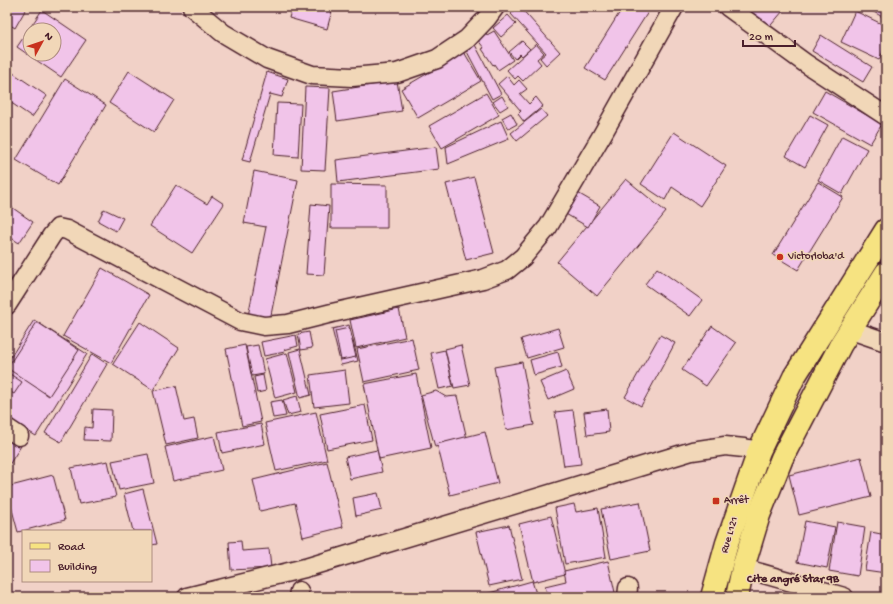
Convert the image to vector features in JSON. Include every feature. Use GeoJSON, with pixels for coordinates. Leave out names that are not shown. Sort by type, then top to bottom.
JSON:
{"type":"FeatureCollection","features":[{"type":"Feature","properties":{"kind":"main road","name":"Rue L121"},"geometry":{"type":"LineString","coordinates":[[712,597],[727,543],[758,452],[794,377],[886,230]]}},
{"type":"Feature","properties":{"kind":"main road"},"geometry":{"type":"LineString","coordinates":[[737,597],[743,568],[759,515],[782,458],[841,344],[886,273]]}},
{"type":"Feature","properties":{"kind":"street"},"geometry":{"type":"LineString","coordinates":[[192,7],[223,34],[267,59],[312,76],[352,77],[397,73],[437,59],[467,39],[487,18],[495,7]]}},
{"type":"Feature","properties":{"kind":"street"},"geometry":{"type":"LineString","coordinates":[[7,305],[48,240],[58,228],[67,230],[240,320],[264,326],[288,324],[483,279],[507,270],[548,227],[602,136],[674,7]]}},
{"type":"Feature","properties":{"kind":"street"},"geometry":{"type":"LineString","coordinates":[[728,7],[805,63],[886,116]]}},
{"type":"Feature","properties":{"kind":"street"},"geometry":{"type":"LineString","coordinates":[[851,330],[886,342]]}},
{"type":"Feature","properties":{"kind":"street"},"geometry":{"type":"LineString","coordinates":[[187,597],[305,568],[692,451],[725,446],[744,448],[758,452]]}},
{"type":"Feature","properties":{"kind":"street"},"geometry":{"type":"LineString","coordinates":[[743,568],[844,597]]}},
{"type":"Feature","properties":{"kind":"building"},"geometry":{"type":"Polygon","coordinates":[[[7,7],[27,7],[15,28],[7,23],[7,7]]]}},
{"type":"Feature","properties":{"kind":"building"},"geometry":{"type":"Polygon","coordinates":[[[292,7],[333,7],[327,29],[289,18],[292,7]]]}},
{"type":"Feature","properties":{"kind":"building"},"geometry":{"type":"Polygon","coordinates":[[[518,7],[520,7],[560,52],[546,65],[540,58],[546,53],[511,14],[518,7]]]}},
{"type":"Feature","properties":{"kind":"building"},"geometry":{"type":"Polygon","coordinates":[[[623,7],[647,7],[650,9],[605,80],[585,68],[623,7]]]}},
{"type":"Feature","properties":{"kind":"building"},"geometry":{"type":"Polygon","coordinates":[[[739,7],[778,7],[783,11],[766,31],[739,7]]]}},
{"type":"Feature","properties":{"kind":"building"},"geometry":{"type":"Polygon","coordinates":[[[865,7],[886,7],[886,19],[865,7]]]}},
{"type":"Feature","properties":{"kind":"building"},"geometry":{"type":"Polygon","coordinates":[[[42,10],[60,22],[34,22],[42,10]]]}},
{"type":"Feature","properties":{"kind":"building"},"geometry":{"type":"Polygon","coordinates":[[[855,11],[886,26],[886,45],[879,60],[841,42],[855,11]]]}},
{"type":"Feature","properties":{"kind":"building"},"geometry":{"type":"Polygon","coordinates":[[[508,15],[516,24],[501,37],[493,28],[508,15]]]}},
{"type":"Feature","properties":{"kind":"building"},"geometry":{"type":"Polygon","coordinates":[[[62,24],[86,40],[61,77],[39,62],[62,62],[62,24]]]}},
{"type":"Feature","properties":{"kind":"building"},"geometry":{"type":"Polygon","coordinates":[[[494,31],[513,60],[498,70],[482,49],[484,48],[477,39],[486,33],[487,35],[494,31]]]}},
{"type":"Feature","properties":{"kind":"building"},"geometry":{"type":"Polygon","coordinates":[[[821,35],[872,67],[863,82],[812,51],[821,35]]]}},
{"type":"Feature","properties":{"kind":"building"},"geometry":{"type":"Polygon","coordinates":[[[22,40],[22,50],[17,47],[22,40]]]}},
{"type":"Feature","properties":{"kind":"building"},"geometry":{"type":"Polygon","coordinates":[[[473,41],[501,94],[492,99],[464,46],[473,41]]]}},
{"type":"Feature","properties":{"kind":"building"},"geometry":{"type":"Polygon","coordinates":[[[522,41],[530,49],[522,56],[520,54],[515,59],[509,52],[522,41]]]}},
{"type":"Feature","properties":{"kind":"building"},"geometry":{"type":"Polygon","coordinates":[[[536,44],[544,53],[537,59],[541,64],[523,81],[518,76],[515,79],[507,70],[536,44]]]}},
{"type":"Feature","properties":{"kind":"building"},"geometry":{"type":"Polygon","coordinates":[[[464,52],[481,81],[418,118],[401,89],[464,52]]]}},
{"type":"Feature","properties":{"kind":"building"},"geometry":{"type":"Polygon","coordinates":[[[7,69],[47,96],[32,117],[7,100],[7,69]]]}},
{"type":"Feature","properties":{"kind":"building"},"geometry":{"type":"Polygon","coordinates":[[[129,71],[174,100],[154,132],[109,103],[129,71]]]}},
{"type":"Feature","properties":{"kind":"building"},"geometry":{"type":"Polygon","coordinates":[[[267,72],[288,79],[282,97],[270,94],[250,162],[242,160],[267,72]]]}},
{"type":"Feature","properties":{"kind":"building"},"geometry":{"type":"Polygon","coordinates":[[[507,76],[514,85],[519,80],[527,89],[520,94],[529,104],[536,97],[543,106],[524,122],[518,114],[521,111],[498,84],[507,76]]]}},
{"type":"Feature","properties":{"kind":"building"},"geometry":{"type":"Polygon","coordinates":[[[65,79],[106,105],[58,185],[16,160],[65,79]]]}},
{"type":"Feature","properties":{"kind":"building"},"geometry":{"type":"Polygon","coordinates":[[[397,81],[402,111],[337,121],[333,91],[397,81]]]}},
{"type":"Feature","properties":{"kind":"building"},"geometry":{"type":"Polygon","coordinates":[[[305,87],[330,88],[325,170],[301,169],[305,87]]]}},
{"type":"Feature","properties":{"kind":"building"},"geometry":{"type":"Polygon","coordinates":[[[825,91],[882,124],[870,144],[813,112],[825,91]]]}},
{"type":"Feature","properties":{"kind":"building"},"geometry":{"type":"Polygon","coordinates":[[[486,93],[499,115],[442,148],[429,126],[486,93]]]}},
{"type":"Feature","properties":{"kind":"building"},"geometry":{"type":"Polygon","coordinates":[[[502,96],[508,106],[500,111],[493,102],[502,96]]]}},
{"type":"Feature","properties":{"kind":"building"},"geometry":{"type":"Polygon","coordinates":[[[277,103],[301,104],[298,157],[274,155],[277,103]]]}},
{"type":"Feature","properties":{"kind":"building"},"geometry":{"type":"Polygon","coordinates":[[[541,109],[547,116],[517,141],[511,133],[541,109]]]}},
{"type":"Feature","properties":{"kind":"building"},"geometry":{"type":"Polygon","coordinates":[[[511,113],[517,124],[508,129],[502,118],[511,113]]]}},
{"type":"Feature","properties":{"kind":"building"},"geometry":{"type":"Polygon","coordinates":[[[810,115],[828,125],[805,167],[786,156],[810,115]]]}},
{"type":"Feature","properties":{"kind":"building"},"geometry":{"type":"Polygon","coordinates":[[[501,121],[509,139],[448,164],[446,147],[501,121]]]}},
{"type":"Feature","properties":{"kind":"building"},"geometry":{"type":"Polygon","coordinates":[[[674,132],[726,166],[700,206],[672,187],[665,200],[641,184],[674,132]]]}},
{"type":"Feature","properties":{"kind":"building"},"geometry":{"type":"Polygon","coordinates":[[[842,136],[867,149],[842,194],[818,180],[842,136]]]}},
{"type":"Feature","properties":{"kind":"building"},"geometry":{"type":"Polygon","coordinates":[[[436,147],[439,169],[338,182],[336,160],[436,147]]]}},
{"type":"Feature","properties":{"kind":"building"},"geometry":{"type":"Polygon","coordinates":[[[254,171],[298,180],[269,325],[247,321],[266,227],[244,223],[254,171]]]}},
{"type":"Feature","properties":{"kind":"building"},"geometry":{"type":"Polygon","coordinates":[[[474,177],[494,253],[466,260],[446,184],[474,177]]]}},
{"type":"Feature","properties":{"kind":"building"},"geometry":{"type":"Polygon","coordinates":[[[626,179],[666,212],[597,296],[557,262],[626,179]]]}},
{"type":"Feature","properties":{"kind":"building"},"geometry":{"type":"Polygon","coordinates":[[[818,182],[843,197],[798,270],[773,255],[818,182]]]}},
{"type":"Feature","properties":{"kind":"building"},"geometry":{"type":"Polygon","coordinates":[[[331,184],[387,185],[387,228],[331,228],[331,184]]]}},
{"type":"Feature","properties":{"kind":"building"},"geometry":{"type":"Polygon","coordinates":[[[176,185],[207,204],[212,196],[224,204],[192,253],[150,226],[176,185]]]}},
{"type":"Feature","properties":{"kind":"building"},"geometry":{"type":"Polygon","coordinates":[[[576,192],[600,206],[588,227],[564,213],[576,192]]]}},
{"type":"Feature","properties":{"kind":"building"},"geometry":{"type":"Polygon","coordinates":[[[7,204],[33,222],[19,243],[7,235],[7,204]]]}},
{"type":"Feature","properties":{"kind":"building"},"geometry":{"type":"Polygon","coordinates":[[[311,204],[329,206],[324,275],[306,274],[311,204]]]}},
{"type":"Feature","properties":{"kind":"building"},"geometry":{"type":"Polygon","coordinates":[[[104,209],[123,218],[116,231],[98,221],[104,209]]]}},
{"type":"Feature","properties":{"kind":"building"},"geometry":{"type":"Polygon","coordinates":[[[102,268],[149,295],[111,363],[63,336],[102,268]]]}},
{"type":"Feature","properties":{"kind":"building"},"geometry":{"type":"Polygon","coordinates":[[[657,268],[702,300],[690,316],[645,284],[657,268]]]}},
{"type":"Feature","properties":{"kind":"building"},"geometry":{"type":"Polygon","coordinates":[[[399,309],[405,337],[356,348],[350,320],[399,309]]]}},
{"type":"Feature","properties":{"kind":"building"},"geometry":{"type":"Polygon","coordinates":[[[34,320],[87,354],[36,436],[7,418],[7,363],[34,320]]]}},
{"type":"Feature","properties":{"kind":"building"},"geometry":{"type":"Polygon","coordinates":[[[37,322],[79,350],[49,396],[7,368],[37,322]]]}},
{"type":"Feature","properties":{"kind":"building"},"geometry":{"type":"Polygon","coordinates":[[[140,322],[179,348],[153,390],[113,364],[140,322]]]}},
{"type":"Feature","properties":{"kind":"building"},"geometry":{"type":"Polygon","coordinates":[[[349,325],[358,361],[341,365],[332,329],[349,325]]]}},
{"type":"Feature","properties":{"kind":"building"},"geometry":{"type":"Polygon","coordinates":[[[712,326],[736,343],[706,386],[682,370],[712,326]]]}},
{"type":"Feature","properties":{"kind":"building"},"geometry":{"type":"Polygon","coordinates":[[[349,328],[356,357],[341,360],[335,331],[349,328]]]}},
{"type":"Feature","properties":{"kind":"building"},"geometry":{"type":"Polygon","coordinates":[[[558,328],[564,347],[527,358],[521,339],[558,328]]]}},
{"type":"Feature","properties":{"kind":"building"},"geometry":{"type":"Polygon","coordinates":[[[309,332],[312,348],[301,350],[298,334],[309,332]]]}},
{"type":"Feature","properties":{"kind":"building"},"geometry":{"type":"Polygon","coordinates":[[[296,335],[298,346],[284,350],[285,352],[264,356],[261,342],[296,335]]]}},
{"type":"Feature","properties":{"kind":"building"},"geometry":{"type":"Polygon","coordinates":[[[660,335],[675,343],[641,406],[625,397],[660,335]]]}},
{"type":"Feature","properties":{"kind":"building"},"geometry":{"type":"Polygon","coordinates":[[[412,338],[419,370],[364,382],[357,349],[412,338]]]}},
{"type":"Feature","properties":{"kind":"building"},"geometry":{"type":"Polygon","coordinates":[[[245,345],[261,422],[242,426],[226,349],[245,345]]]}},
{"type":"Feature","properties":{"kind":"building"},"geometry":{"type":"Polygon","coordinates":[[[258,345],[264,374],[252,376],[246,347],[258,345]]]}},
{"type":"Feature","properties":{"kind":"building"},"geometry":{"type":"Polygon","coordinates":[[[461,345],[470,385],[454,388],[445,349],[461,345]]]}},
{"type":"Feature","properties":{"kind":"building"},"geometry":{"type":"Polygon","coordinates":[[[300,349],[311,395],[300,398],[289,352],[300,349]]]}},
{"type":"Feature","properties":{"kind":"building"},"geometry":{"type":"Polygon","coordinates":[[[445,350],[453,386],[439,389],[431,353],[445,350]]]}},
{"type":"Feature","properties":{"kind":"building"},"geometry":{"type":"Polygon","coordinates":[[[558,352],[562,367],[534,375],[530,360],[558,352]]]}},
{"type":"Feature","properties":{"kind":"building"},"geometry":{"type":"Polygon","coordinates":[[[287,353],[297,392],[275,398],[265,359],[287,353]]]}},
{"type":"Feature","properties":{"kind":"building"},"geometry":{"type":"Polygon","coordinates":[[[92,354],[107,364],[61,442],[45,433],[92,354]]]}},
{"type":"Feature","properties":{"kind":"building"},"geometry":{"type":"Polygon","coordinates":[[[522,362],[534,425],[506,430],[494,367],[522,362]]]}},
{"type":"Feature","properties":{"kind":"building"},"geometry":{"type":"Polygon","coordinates":[[[345,370],[349,403],[314,407],[310,375],[345,370]]]}},
{"type":"Feature","properties":{"kind":"building"},"geometry":{"type":"Polygon","coordinates":[[[566,371],[574,389],[548,400],[540,382],[566,371]]]}},
{"type":"Feature","properties":{"kind":"building"},"geometry":{"type":"Polygon","coordinates":[[[7,372],[22,382],[14,394],[7,390],[7,372]]]}},
{"type":"Feature","properties":{"kind":"building"},"geometry":{"type":"Polygon","coordinates":[[[416,374],[431,448],[379,459],[364,384],[416,374]]]}},
{"type":"Feature","properties":{"kind":"building"},"geometry":{"type":"Polygon","coordinates":[[[263,375],[266,391],[257,393],[254,377],[263,375]]]}},
{"type":"Feature","properties":{"kind":"building"},"geometry":{"type":"Polygon","coordinates":[[[176,386],[184,421],[194,419],[198,438],[166,445],[153,391],[176,386]]]}},
{"type":"Feature","properties":{"kind":"building"},"geometry":{"type":"Polygon","coordinates":[[[436,391],[446,397],[457,396],[467,439],[435,447],[421,395],[436,391]]]}},
{"type":"Feature","properties":{"kind":"building"},"geometry":{"type":"Polygon","coordinates":[[[297,396],[301,412],[288,415],[283,400],[297,396]]]}},
{"type":"Feature","properties":{"kind":"building"},"geometry":{"type":"Polygon","coordinates":[[[282,400],[286,416],[273,418],[270,402],[282,400]]]}},
{"type":"Feature","properties":{"kind":"building"},"geometry":{"type":"Polygon","coordinates":[[[365,405],[372,440],[327,449],[320,414],[365,405]]]}},
{"type":"Feature","properties":{"kind":"building"},"geometry":{"type":"Polygon","coordinates":[[[93,409],[112,410],[111,441],[84,440],[85,427],[92,428],[93,409]]]}},
{"type":"Feature","properties":{"kind":"building"},"geometry":{"type":"Polygon","coordinates":[[[607,409],[609,432],[587,435],[584,412],[607,409]]]}},
{"type":"Feature","properties":{"kind":"building"},"geometry":{"type":"Polygon","coordinates":[[[573,410],[581,464],[564,466],[555,412],[573,410]]]}},
{"type":"Feature","properties":{"kind":"building"},"geometry":{"type":"Polygon","coordinates":[[[316,412],[327,460],[276,471],[265,423],[316,412]]]}},
{"type":"Feature","properties":{"kind":"building"},"geometry":{"type":"Polygon","coordinates":[[[261,424],[265,444],[222,453],[218,432],[261,424]]]}},
{"type":"Feature","properties":{"kind":"building"},"geometry":{"type":"Polygon","coordinates":[[[485,432],[498,483],[450,495],[437,444],[485,432]]]}},
{"type":"Feature","properties":{"kind":"building"},"geometry":{"type":"Polygon","coordinates":[[[7,435],[21,445],[7,465],[7,435]]]}},
{"type":"Feature","properties":{"kind":"building"},"geometry":{"type":"Polygon","coordinates":[[[214,436],[222,470],[173,481],[165,447],[214,436]]]}},
{"type":"Feature","properties":{"kind":"building"},"geometry":{"type":"Polygon","coordinates":[[[7,437],[21,446],[7,468],[7,437]]]}},
{"type":"Feature","properties":{"kind":"building"},"geometry":{"type":"Polygon","coordinates":[[[377,450],[382,472],[350,479],[345,457],[377,450]]]}},
{"type":"Feature","properties":{"kind":"building"},"geometry":{"type":"Polygon","coordinates":[[[148,454],[154,483],[119,490],[112,461],[148,454]]]}},
{"type":"Feature","properties":{"kind":"building"},"geometry":{"type":"Polygon","coordinates":[[[861,457],[871,497],[799,515],[789,475],[861,457]]]}},
{"type":"Feature","properties":{"kind":"building"},"geometry":{"type":"Polygon","coordinates":[[[108,461],[116,497],[79,504],[71,468],[108,461]]]}},
{"type":"Feature","properties":{"kind":"building"},"geometry":{"type":"Polygon","coordinates":[[[327,462],[343,527],[303,537],[295,503],[260,511],[253,480],[327,462]]]}},
{"type":"Feature","properties":{"kind":"building"},"geometry":{"type":"Polygon","coordinates":[[[53,475],[65,520],[18,532],[7,487],[53,475]]]}},
{"type":"Feature","properties":{"kind":"building"},"geometry":{"type":"Polygon","coordinates":[[[143,489],[157,544],[152,545],[152,530],[133,530],[124,494],[143,489]]]}},
{"type":"Feature","properties":{"kind":"building"},"geometry":{"type":"Polygon","coordinates":[[[378,493],[382,510],[356,516],[353,498],[378,493]]]}},
{"type":"Feature","properties":{"kind":"building"},"geometry":{"type":"Polygon","coordinates":[[[640,502],[650,551],[611,559],[601,509],[640,502]]]}},
{"type":"Feature","properties":{"kind":"building"},"geometry":{"type":"Polygon","coordinates":[[[574,504],[576,512],[598,508],[606,557],[565,564],[555,508],[574,504]]]}},
{"type":"Feature","properties":{"kind":"building"},"geometry":{"type":"Polygon","coordinates":[[[551,516],[565,574],[533,582],[519,524],[551,516]]]}},
{"type":"Feature","properties":{"kind":"building"},"geometry":{"type":"Polygon","coordinates":[[[805,521],[835,527],[827,568],[797,562],[805,521]]]}},
{"type":"Feature","properties":{"kind":"building"},"geometry":{"type":"Polygon","coordinates":[[[837,522],[865,527],[858,576],[829,571],[837,522]]]}},
{"type":"Feature","properties":{"kind":"building"},"geometry":{"type":"Polygon","coordinates":[[[509,525],[522,579],[489,586],[476,532],[509,525]]]}},
{"type":"Feature","properties":{"kind":"building"},"geometry":{"type":"Polygon","coordinates":[[[871,532],[886,535],[886,573],[865,570],[871,532]]]}},
{"type":"Feature","properties":{"kind":"building"},"geometry":{"type":"Polygon","coordinates":[[[241,541],[242,551],[269,549],[271,568],[231,570],[229,542],[241,541]]]}},
{"type":"Feature","properties":{"kind":"building"},"geometry":{"type":"Polygon","coordinates":[[[608,561],[616,597],[548,597],[545,586],[566,581],[564,571],[608,561]]]}},
{"type":"Feature","properties":{"kind":"building"},"geometry":{"type":"Polygon","coordinates":[[[532,581],[537,597],[475,597],[532,581]]]}},
{"type":"Feature","properties":{"kind":"place","name":"Victorloba'd"},"geometry":{"type":"Point","coordinates":[780,257]}},
{"type":"Feature","properties":{"kind":"place","name":"Arrêt"},"geometry":{"type":"Point","coordinates":[716,501]}},
{"type":"Feature","properties":{"kind":"district","name":"Cite angré Star 9B"},"geometry":{"type":"Point","coordinates":[793,580]}}]}
